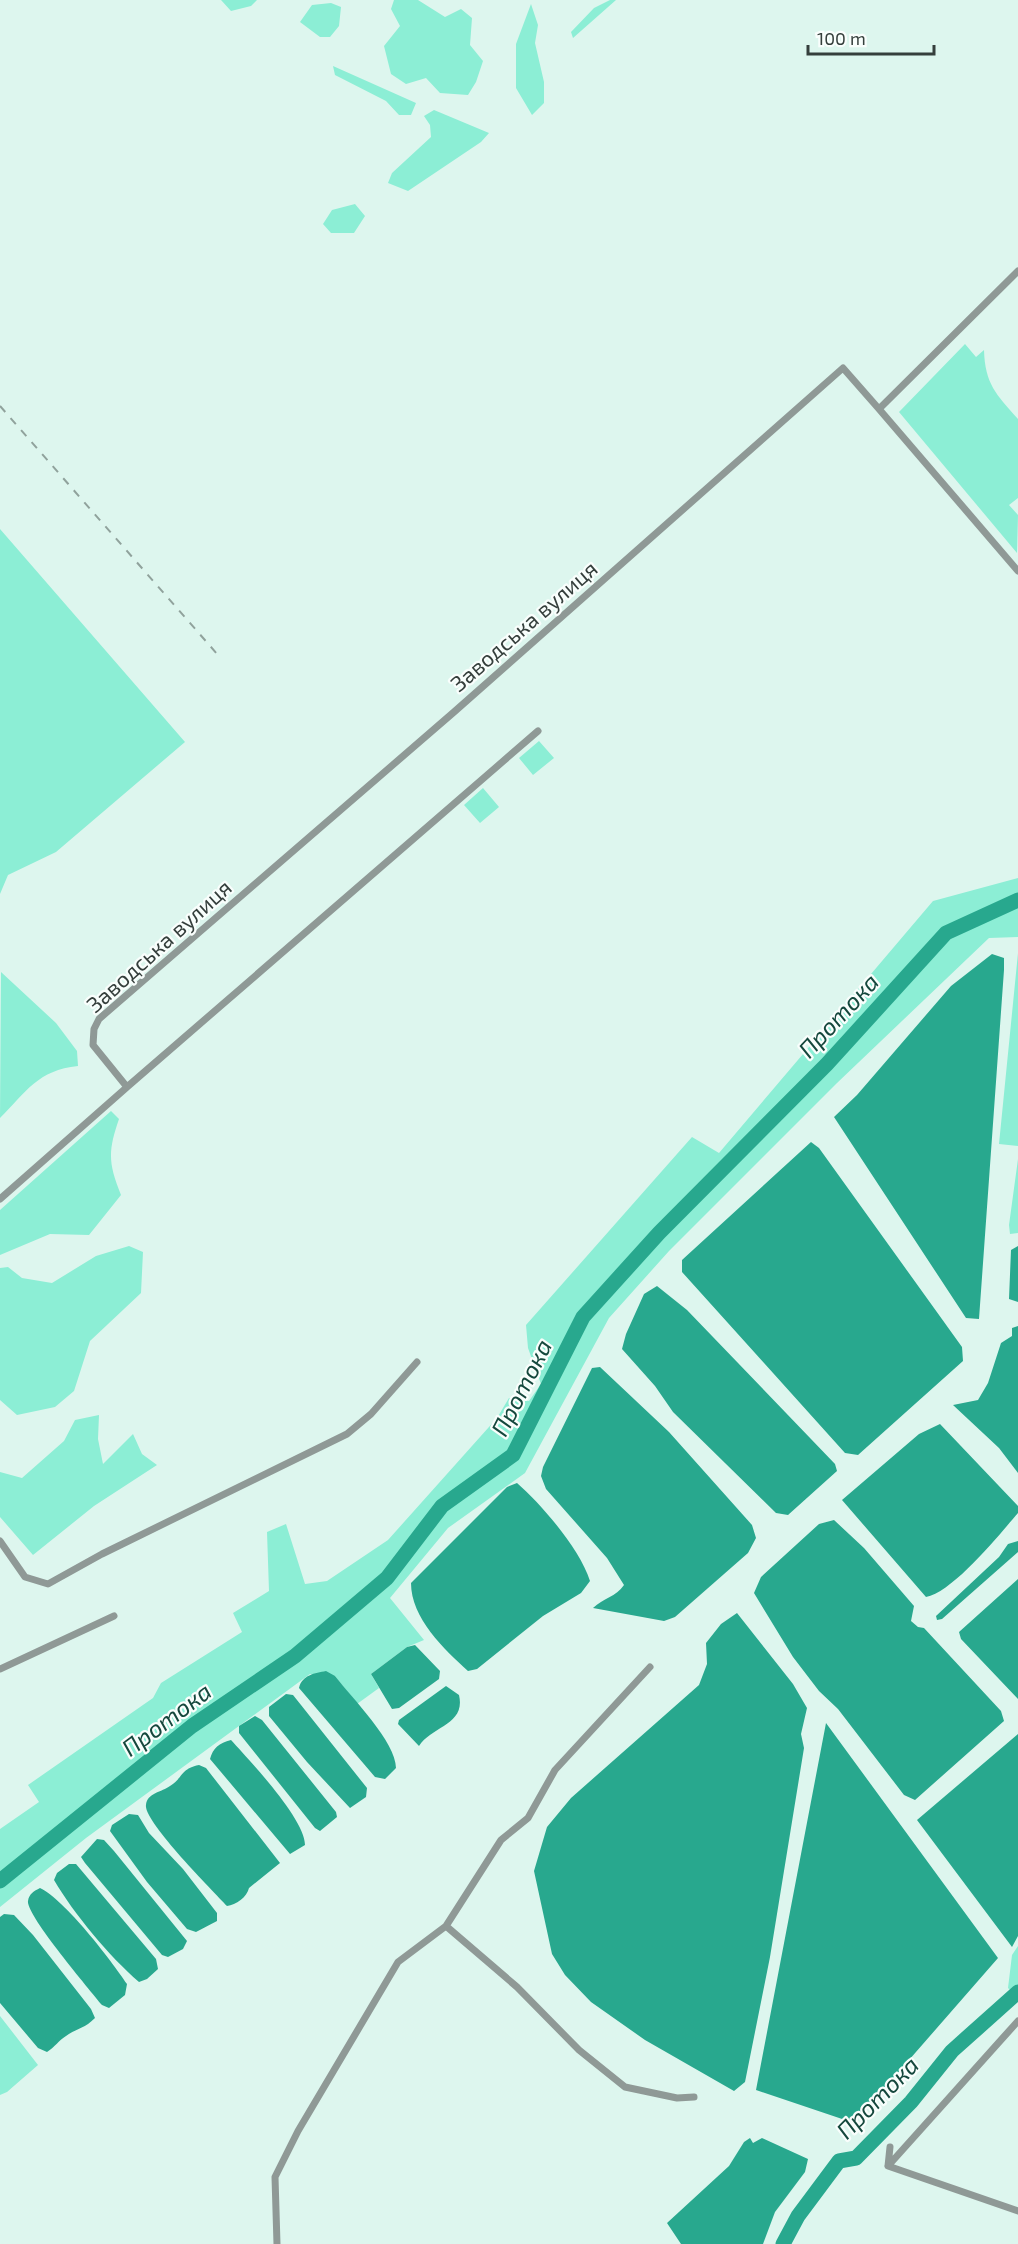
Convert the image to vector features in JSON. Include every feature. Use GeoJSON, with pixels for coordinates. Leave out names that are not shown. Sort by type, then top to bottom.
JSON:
{"type":"FeatureCollection","features":[{"type":"Feature","properties":{"kind":"street"},"geometry":{"type":"LineString","coordinates":[[1018,271],[879,409],[1018,571]]}},
{"type":"Feature","properties":{"kind":"street","name":"Заводська вулиця"},"geometry":{"type":"LineString","coordinates":[[127,1087],[93,1045],[94,1029],[99,1019],[437,727],[843,368],[879,409]]}},
{"type":"Feature","properties":{"kind":"street"},"geometry":{"type":"LineString","coordinates":[[0,1199],[538,731]]}},
{"type":"Feature","properties":{"kind":"street"},"geometry":{"type":"LineString","coordinates":[[0,1541],[25,1577],[48,1584],[102,1554],[347,1434],[371,1414],[417,1362]]}},
{"type":"Feature","properties":{"kind":"street"},"geometry":{"type":"LineString","coordinates":[[0,1669],[114,1616]]}},
{"type":"Feature","properties":{"kind":"street"},"geometry":{"type":"LineString","coordinates":[[277,2244],[275,2177],[298,2131],[398,1962],[447,1926],[501,1840],[528,1818],[555,1770],[650,1666]]}},
{"type":"Feature","properties":{"kind":"street"},"geometry":{"type":"LineString","coordinates":[[447,1926],[518,1987],[579,2050],[625,2087],[677,2098],[694,2097]]}},
{"type":"Feature","properties":{"kind":"street"},"geometry":{"type":"LineString","coordinates":[[888,2166],[1018,2021]]}},
{"type":"Feature","properties":{"kind":"street"},"geometry":{"type":"LineString","coordinates":[[888,2166],[890,2147]]}},
{"type":"Feature","properties":{"kind":"street"},"geometry":{"type":"LineString","coordinates":[[888,2166],[1018,2211]]}},
{"type":"Feature","properties":{"kind":"shaded area"},"geometry":{"type":"Polygon","coordinates":[[[221,0],[257,0],[251,6],[231,11],[221,0]]]}},
{"type":"Feature","properties":{"kind":"shaded area"},"geometry":{"type":"Polygon","coordinates":[[[394,0],[418,0],[445,17],[461,9],[472,18],[470,45],[483,61],[476,82],[468,95],[440,93],[426,78],[406,84],[391,74],[384,46],[400,26],[391,9],[394,0]]]}},
{"type":"Feature","properties":{"kind":"shaded area"},"geometry":{"type":"Polygon","coordinates":[[[610,0],[616,0],[573,38],[571,32],[594,8],[610,0]]]}},
{"type":"Feature","properties":{"kind":"shaded area"},"geometry":{"type":"Polygon","coordinates":[[[331,3],[341,7],[339,26],[330,37],[320,37],[300,22],[312,5],[331,3]]]}},
{"type":"Feature","properties":{"kind":"shaded area"},"geometry":{"type":"Polygon","coordinates":[[[531,4],[538,25],[535,43],[544,82],[544,103],[532,115],[516,88],[516,44],[531,4]]]}},
{"type":"Feature","properties":{"kind":"shaded area"},"geometry":{"type":"Polygon","coordinates":[[[333,66],[416,103],[411,115],[399,115],[386,101],[335,75],[333,66]]]}},
{"type":"Feature","properties":{"kind":"shaded area"},"geometry":{"type":"Polygon","coordinates":[[[434,110],[489,133],[481,142],[408,191],[388,183],[392,173],[431,137],[430,125],[424,116],[434,110]]]}},
{"type":"Feature","properties":{"kind":"shaded area"},"geometry":{"type":"Polygon","coordinates":[[[355,204],[365,216],[354,233],[331,233],[323,224],[332,210],[355,204]]]}},
{"type":"Feature","properties":{"kind":"shaded area"},"geometry":{"type":"Polygon","coordinates":[[[965,344],[976,357],[984,350],[989,380],[1018,419],[1018,498],[1009,505],[1018,515],[1017,553],[899,412],[965,344]]]}},
{"type":"Feature","properties":{"kind":"shaded area"},"geometry":{"type":"Polygon","coordinates":[[[0,529],[185,742],[56,852],[8,875],[0,894],[0,529]]]}},
{"type":"Feature","properties":{"kind":"shaded area"},"geometry":{"type":"Polygon","coordinates":[[[539,741],[554,758],[533,775],[519,758],[539,741]]]}},
{"type":"Feature","properties":{"kind":"shaded area"},"geometry":{"type":"Polygon","coordinates":[[[483,788],[499,807],[480,823],[464,805],[483,788]]]}},
{"type":"Feature","properties":{"kind":"shaded area"},"geometry":{"type":"Polygon","coordinates":[[[1018,878],[1018,937],[989,938],[837,1083],[669,1251],[609,1318],[525,1473],[448,1528],[390,1598],[424,1640],[407,1647],[371,1674],[379,1688],[357,1704],[335,1676],[310,1674],[86,1838],[0,1907],[0,1829],[39,1802],[28,1785],[153,1698],[161,1683],[242,1632],[233,1613],[269,1591],[267,1532],[286,1524],[305,1584],[327,1581],[388,1540],[497,1418],[509,1398],[529,1401],[541,1384],[528,1348],[526,1325],[692,1137],[719,1153],[933,901],[1018,878]]]}},
{"type":"Feature","properties":{"kind":"shaded area"},"geometry":{"type":"Polygon","coordinates":[[[1018,953],[1018,1146],[999,1144],[1018,953]]]}},
{"type":"Feature","properties":{"kind":"shaded area"},"geometry":{"type":"Polygon","coordinates":[[[992,954],[1004,958],[1004,970],[979,1319],[966,1318],[834,1117],[857,1095],[951,986],[992,954]]]}},
{"type":"Feature","properties":{"kind":"shaded area"},"geometry":{"type":"Polygon","coordinates":[[[1,972],[56,1023],[77,1051],[78,1066],[64,1068],[43,1077],[0,1118],[1,972]]]}},
{"type":"Feature","properties":{"kind":"shaded area"},"geometry":{"type":"Polygon","coordinates":[[[111,1111],[119,1119],[111,1157],[121,1195],[89,1235],[50,1234],[0,1255],[0,1210],[111,1111]]]}},
{"type":"Feature","properties":{"kind":"shaded area"},"geometry":{"type":"Polygon","coordinates":[[[811,1142],[819,1148],[962,1347],[963,1361],[858,1455],[845,1453],[682,1272],[682,1260],[811,1142]]]}},
{"type":"Feature","properties":{"kind":"shaded area"},"geometry":{"type":"Polygon","coordinates":[[[1018,1159],[1018,1233],[1010,1234],[1009,1225],[1018,1159]]]}},
{"type":"Feature","properties":{"kind":"shaded area"},"geometry":{"type":"Polygon","coordinates":[[[129,1246],[143,1252],[141,1293],[90,1341],[74,1391],[55,1407],[17,1415],[0,1400],[0,1268],[8,1267],[22,1278],[52,1283],[96,1256],[129,1246]]]}},
{"type":"Feature","properties":{"kind":"shaded area"},"geometry":{"type":"Polygon","coordinates":[[[1018,1246],[1018,1302],[1009,1299],[1011,1250],[1018,1246]]]}},
{"type":"Feature","properties":{"kind":"shaded area"},"geometry":{"type":"Polygon","coordinates":[[[657,1286],[687,1310],[835,1464],[837,1471],[788,1515],[776,1513],[673,1412],[655,1386],[622,1349],[626,1334],[644,1294],[657,1286]]]}},
{"type":"Feature","properties":{"kind":"shaded area"},"geometry":{"type":"Polygon","coordinates":[[[1018,1326],[1018,1473],[999,1448],[953,1405],[978,1400],[988,1383],[1001,1343],[1012,1336],[1012,1328],[1018,1326]]]}},
{"type":"Feature","properties":{"kind":"shaded area"},"geometry":{"type":"Polygon","coordinates":[[[600,1367],[669,1432],[752,1525],[756,1538],[748,1553],[675,1617],[664,1621],[593,1608],[624,1585],[607,1558],[546,1489],[541,1476],[543,1467],[592,1368],[600,1367]]]}},
{"type":"Feature","properties":{"kind":"shaded area"},"geometry":{"type":"Polygon","coordinates":[[[99,1415],[98,1439],[103,1464],[133,1434],[142,1454],[157,1465],[94,1506],[33,1555],[0,1517],[0,1472],[22,1478],[64,1441],[75,1420],[99,1415]]]}},
{"type":"Feature","properties":{"kind":"shaded area"},"geometry":{"type":"Polygon","coordinates":[[[940,1424],[1018,1506],[1018,1513],[962,1574],[937,1593],[926,1597],[842,1500],[919,1434],[940,1424]]]}},
{"type":"Feature","properties":{"kind":"shaded area"},"geometry":{"type":"Polygon","coordinates":[[[517,1483],[559,1528],[578,1555],[590,1581],[581,1593],[543,1616],[477,1669],[468,1671],[430,1632],[412,1596],[411,1583],[507,1487],[517,1483]]]}},
{"type":"Feature","properties":{"kind":"shaded area"},"geometry":{"type":"Polygon","coordinates":[[[834,1520],[864,1548],[914,1606],[911,1621],[918,1627],[924,1628],[1001,1711],[1004,1721],[915,1800],[904,1795],[838,1709],[819,1691],[793,1657],[754,1593],[761,1577],[819,1524],[834,1520]]]}},
{"type":"Feature","properties":{"kind":"shaded area"},"geometry":{"type":"Polygon","coordinates":[[[1018,1541],[1018,1552],[942,1619],[937,1620],[936,1616],[999,1557],[1008,1544],[1018,1541]]]}},
{"type":"Feature","properties":{"kind":"shaded area"},"geometry":{"type":"Polygon","coordinates":[[[1018,1579],[1018,1699],[961,1639],[959,1632],[1018,1579]]]}},
{"type":"Feature","properties":{"kind":"shaded area"},"geometry":{"type":"Polygon","coordinates":[[[737,1613],[793,1684],[807,1708],[801,1734],[804,1748],[770,1957],[745,2082],[734,2091],[645,2040],[591,2002],[565,1975],[552,1954],[534,1871],[547,1827],[571,1798],[699,1685],[707,1664],[706,1643],[721,1624],[737,1613]]]}},
{"type":"Feature","properties":{"kind":"shaded area"},"geometry":{"type":"Polygon","coordinates":[[[415,1645],[440,1671],[439,1679],[399,1708],[392,1709],[371,1674],[407,1647],[415,1645]]]}},
{"type":"Feature","properties":{"kind":"shaded area"},"geometry":{"type":"Polygon","coordinates":[[[326,1671],[335,1676],[372,1720],[389,1746],[396,1768],[385,1779],[375,1777],[299,1688],[306,1677],[326,1671]]]}},
{"type":"Feature","properties":{"kind":"shaded area"},"geometry":{"type":"Polygon","coordinates":[[[446,1686],[459,1695],[458,1713],[419,1746],[398,1724],[399,1720],[446,1686]]]}},
{"type":"Feature","properties":{"kind":"shaded area"},"geometry":{"type":"Polygon","coordinates":[[[286,1694],[293,1695],[367,1788],[366,1797],[350,1808],[307,1762],[269,1716],[269,1707],[286,1694]]]}},
{"type":"Feature","properties":{"kind":"shaded area"},"geometry":{"type":"Polygon","coordinates":[[[255,1716],[262,1720],[336,1812],[337,1817],[320,1831],[315,1828],[239,1733],[239,1726],[255,1716]]]}},
{"type":"Feature","properties":{"kind":"shaded area"},"geometry":{"type":"Polygon","coordinates":[[[826,1723],[998,1958],[854,2123],[756,2090],[826,1723]]]}},
{"type":"Feature","properties":{"kind":"shaded area"},"geometry":{"type":"Polygon","coordinates":[[[1018,1734],[1018,1936],[1012,1947],[917,1820],[1018,1734]]]}},
{"type":"Feature","properties":{"kind":"shaded area"},"geometry":{"type":"Polygon","coordinates":[[[231,1740],[287,1806],[303,1834],[305,1845],[290,1854],[210,1759],[217,1747],[231,1740]]]}},
{"type":"Feature","properties":{"kind":"shaded area"},"geometry":{"type":"Polygon","coordinates":[[[199,1765],[206,1768],[280,1863],[249,1888],[241,1900],[227,1906],[167,1840],[155,1825],[146,1805],[152,1795],[170,1786],[188,1769],[199,1765]]]}},
{"type":"Feature","properties":{"kind":"shaded area"},"geometry":{"type":"Polygon","coordinates":[[[129,1814],[138,1815],[149,1833],[183,1869],[217,1913],[217,1921],[196,1932],[187,1929],[147,1882],[110,1831],[112,1825],[129,1814]]]}},
{"type":"Feature","properties":{"kind":"shaded area"},"geometry":{"type":"Polygon","coordinates":[[[97,1839],[104,1840],[114,1851],[187,1941],[183,1949],[168,1957],[162,1955],[85,1863],[81,1857],[97,1839]]]}},
{"type":"Feature","properties":{"kind":"shaded area"},"geometry":{"type":"Polygon","coordinates":[[[69,1864],[76,1864],[156,1959],[158,1969],[147,1979],[139,1982],[116,1960],[62,1893],[54,1880],[57,1873],[69,1864]]]}},
{"type":"Feature","properties":{"kind":"shaded area"},"geometry":{"type":"Polygon","coordinates":[[[40,1888],[74,1917],[127,1984],[125,1995],[109,2008],[102,2005],[60,1953],[30,1909],[29,1896],[40,1888]]]}},
{"type":"Feature","properties":{"kind":"shaded area"},"geometry":{"type":"Polygon","coordinates":[[[4,1914],[14,1915],[33,1935],[91,2009],[95,2018],[70,2033],[47,2052],[38,2048],[0,2003],[0,1917],[4,1914]]]}},
{"type":"Feature","properties":{"kind":"shaded area"},"geometry":{"type":"Polygon","coordinates":[[[1018,1946],[1018,1998],[1008,1988],[1012,1955],[1018,1946]]]}},
{"type":"Feature","properties":{"kind":"shaded area"},"geometry":{"type":"Polygon","coordinates":[[[0,2016],[38,2065],[7,2092],[0,2095],[0,2016]]]}},
{"type":"Feature","properties":{"kind":"shaded area"},"geometry":{"type":"Polygon","coordinates":[[[750,2138],[753,2143],[762,2138],[808,2159],[805,2172],[775,2212],[763,2244],[681,2244],[667,2223],[729,2166],[744,2142],[750,2138]]]}},
{"type":"Feature","properties":{"kind":"waterway","name":"Протока"},"geometry":{"type":"LineString","coordinates":[[0,1881],[192,1726],[295,1656],[387,1578],[442,1506],[513,1455],[583,1317],[659,1233],[827,1064],[946,933],[1018,900]]}},
{"type":"Feature","properties":{"kind":"waterway","name":"Протока"},"geometry":{"type":"LineString","coordinates":[[783,2244],[798,2216],[839,2161],[856,2158],[911,2102],[952,2051],[1018,1992]]}},
{"type":"Feature","properties":{"kind":"railway"},"geometry":{"type":"LineString","coordinates":[[0,406],[218,655]]}}]}
